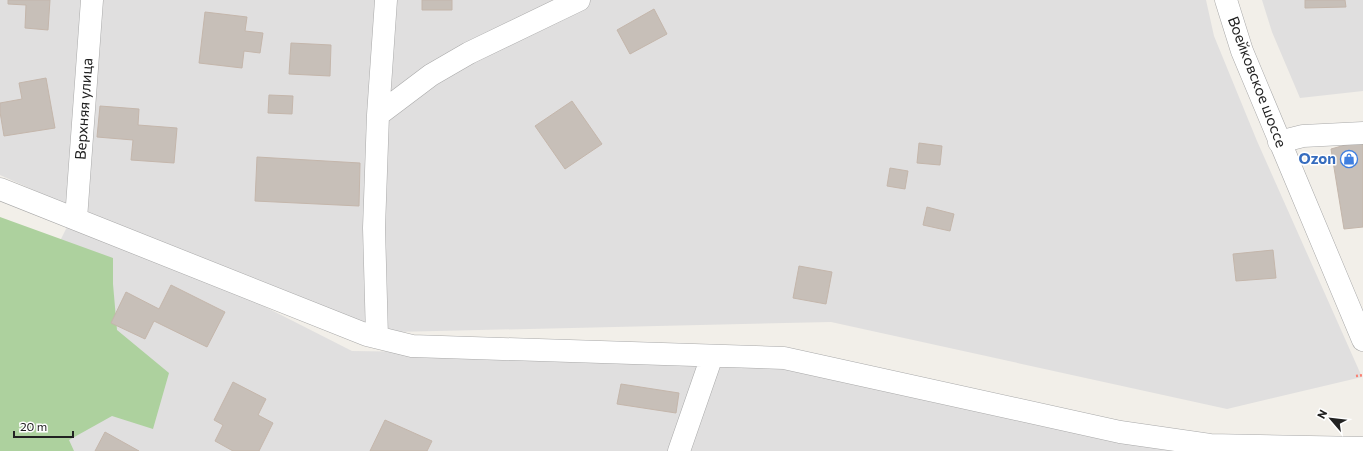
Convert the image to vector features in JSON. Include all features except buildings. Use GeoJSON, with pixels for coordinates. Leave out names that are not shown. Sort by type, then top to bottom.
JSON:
{"type":"FeatureCollection","features":[{"type":"Feature","properties":{"kind":"street","name":"Верхняя улица"},"geometry":{"type":"LineString","coordinates":[[76,219],[92,0]]}},
{"type":"Feature","properties":{"kind":"street"},"geometry":{"type":"LineString","coordinates":[[377,337],[374,228],[378,115],[386,0]]}},
{"type":"Feature","properties":{"kind":"street"},"geometry":{"type":"LineString","coordinates":[[378,115],[431,75],[469,53],[580,0]]}},
{"type":"Feature","properties":{"kind":"street","name":"Воейковское шоссе"},"geometry":{"type":"LineString","coordinates":[[1226,0],[1242,51],[1363,340]]}},
{"type":"Feature","properties":{"kind":"street"},"geometry":{"type":"LineString","coordinates":[[1279,142],[1303,136],[1363,134]]}},
{"type":"Feature","properties":{"kind":"street"},"geometry":{"type":"LineString","coordinates":[[0,189],[367,335],[412,346],[784,358],[1120,432],[1210,445],[1363,448]]}},
{"type":"Feature","properties":{"kind":"street"},"geometry":{"type":"LineString","coordinates":[[679,451],[712,356]]}},
{"type":"Feature","properties":{"kind":"path"},"geometry":{"type":"LineString","coordinates":[[1356,376],[1363,375]]}},
{"type":"Feature","properties":{"kind":"shaded area"},"geometry":{"type":"Polygon","coordinates":[[[0,0],[1206,0],[1214,36],[1257,141],[1362,377],[1227,409],[831,322],[352,333],[0,175],[0,0]]]}},
{"type":"Feature","properties":{"kind":"shaded area"},"geometry":{"type":"Polygon","coordinates":[[[1262,0],[1363,0],[1363,91],[1300,98],[1272,32],[1262,0]]]}},
{"type":"Feature","properties":{"kind":"shaded area"},"geometry":{"type":"Polygon","coordinates":[[[70,221],[161,254],[352,351],[622,355],[764,365],[1175,451],[0,451],[0,361],[70,221]]]}},
{"type":"Feature","properties":{"kind":"green space"},"geometry":{"type":"Polygon","coordinates":[[[0,217],[113,258],[113,284],[117,330],[169,373],[153,429],[112,416],[69,440],[74,451],[0,451],[0,217]]]}},
{"type":"Feature","properties":{"kind":"place","name":"Ozon"},"geometry":{"type":"Point","coordinates":[1349,159]}}]}
